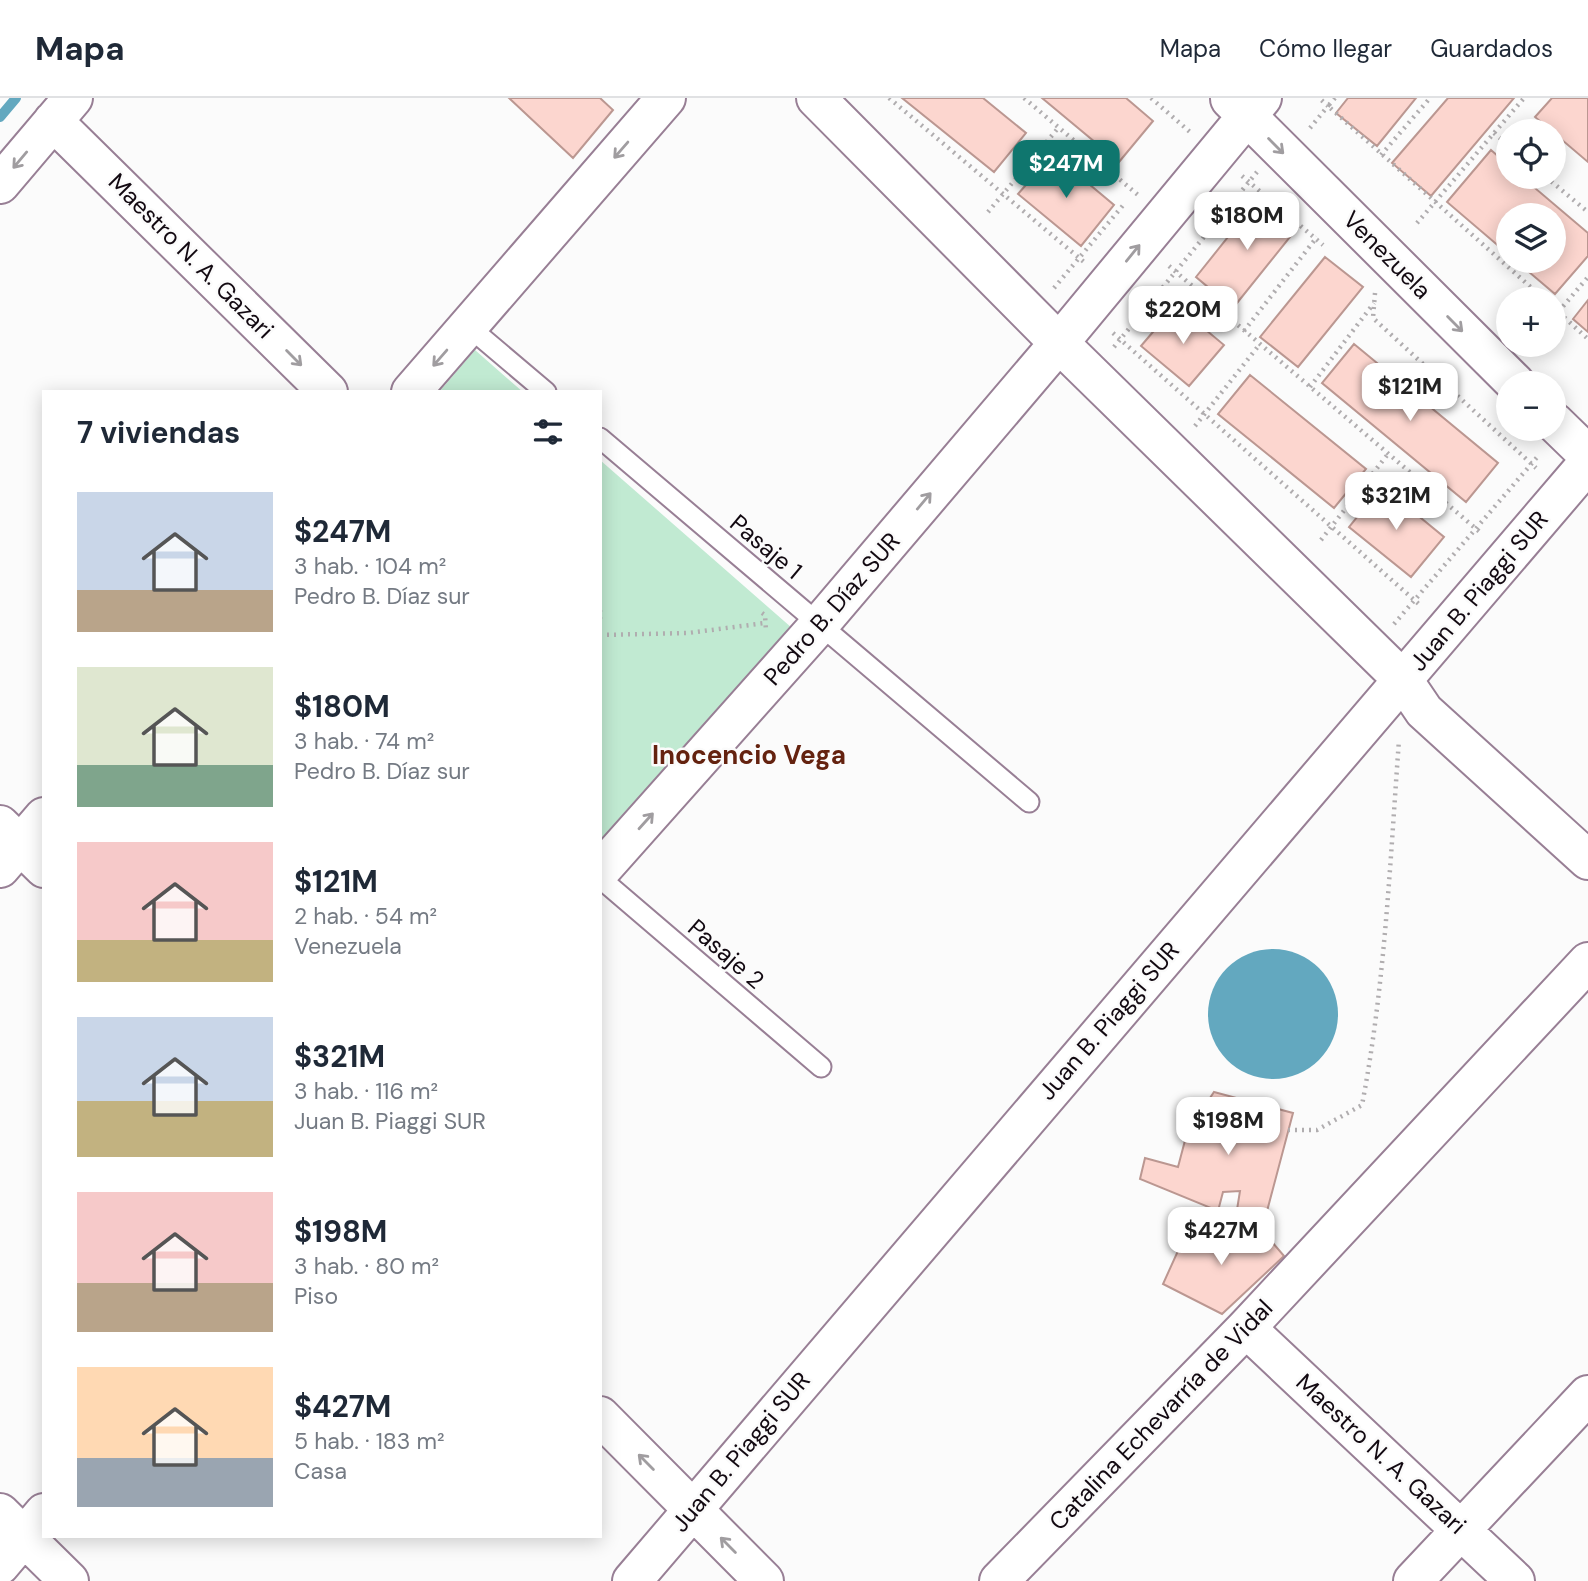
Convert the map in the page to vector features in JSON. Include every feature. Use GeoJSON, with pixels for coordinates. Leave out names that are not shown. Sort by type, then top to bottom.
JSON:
{"type":"FeatureCollection","features":[{"type":"Feature","properties":{"kind":"street"},"geometry":{"type":"LineString","coordinates":[[413,390],[666,98]]}},
{"type":"Feature","properties":{"kind":"street"},"geometry":{"type":"LineString","coordinates":[[816,98],[1092,376],[1404,680],[1424,711],[1588,860]]}},
{"type":"Feature","properties":{"kind":"street"},"geometry":{"type":"LineString","coordinates":[[1059,343],[1215,154],[1245,104]]}},
{"type":"Feature","properties":{"kind":"street","name":"Venezuela"},"geometry":{"type":"LineString","coordinates":[[1245,104],[1278,147],[1503,371]]}},
{"type":"Feature","properties":{"kind":"street"},"geometry":{"type":"LineString","coordinates":[[0,184],[63,109]]}},
{"type":"Feature","properties":{"kind":"street","name":"Maestro N. A. Gazari"},"geometry":{"type":"LineString","coordinates":[[63,109],[326,390]]}},
{"type":"Feature","properties":{"kind":"street","name":"Pedro B. Díaz SUR"},"geometry":{"type":"LineString","coordinates":[[602,869],[819,625],[1059,343]]}},
{"type":"Feature","properties":{"kind":"street","name":"Juan B. Piaggi SUR"},"geometry":{"type":"LineString","coordinates":[[632,1581],[1588,463]]}},
{"type":"Feature","properties":{"kind":"street","name":"Catalina Echevarría de Vidal"},"geometry":{"type":"LineString","coordinates":[[999,1581],[1246,1328],[1588,962]]}},
{"type":"Feature","properties":{"kind":"street","name":"Maestro N. A. Gazari"},"geometry":{"type":"LineString","coordinates":[[1246,1328],[1515,1581]]}},
{"type":"Feature","properties":{"kind":"street"},"geometry":{"type":"LineString","coordinates":[[1413,1581],[1588,1395]]}},
{"type":"Feature","properties":{"kind":"street"},"geometry":{"type":"LineString","coordinates":[[602,1418],[764,1581]]}},
{"type":"Feature","properties":{"kind":"street"},"geometry":{"type":"LineString","coordinates":[[17,1532],[69,1581]]}},
{"type":"Feature","properties":{"kind":"lane"},"geometry":{"type":"LineString","coordinates":[[468,326],[544,390]]}},
{"type":"Feature","properties":{"kind":"lane","name":"Pasaje 1"},"geometry":{"type":"LineString","coordinates":[[602,440],[1029,802]]}},
{"type":"Feature","properties":{"kind":"lane","name":"Pasaje 2"},"geometry":{"type":"LineString","coordinates":[[602,880],[821,1067]]}},
{"type":"Feature","properties":{"kind":"path"},"geometry":{"type":"LineString","coordinates":[[889,98],[1003,195],[1097,296],[1120,339],[1447,629]]}},
{"type":"Feature","properties":{"kind":"path"},"geometry":{"type":"LineString","coordinates":[[1024,98],[1059,127],[1152,230],[1175,272],[1508,557]]}},
{"type":"Feature","properties":{"kind":"path"},"geometry":{"type":"LineString","coordinates":[[1151,98],[1325,247]]}},
{"type":"Feature","properties":{"kind":"path"},"geometry":{"type":"LineString","coordinates":[[1319,98],[1530,287]]}},
{"type":"Feature","properties":{"kind":"path"},"geometry":{"type":"LineString","coordinates":[[1328,106],[1335,98]]}},
{"type":"Feature","properties":{"kind":"path"},"geometry":{"type":"LineString","coordinates":[[1381,155],[1430,98]]}},
{"type":"Feature","properties":{"kind":"path"},"geometry":{"type":"LineString","coordinates":[[1417,223],[1524,98]]}},
{"type":"Feature","properties":{"kind":"path"},"geometry":{"type":"LineString","coordinates":[[988,212],[1059,127]]}},
{"type":"Feature","properties":{"kind":"path"},"geometry":{"type":"LineString","coordinates":[[1092,376],[1278,147]]}},
{"type":"Feature","properties":{"kind":"path"},"geometry":{"type":"LineString","coordinates":[[1560,189],[1588,212]]}},
{"type":"Feature","properties":{"kind":"path"},"geometry":{"type":"LineString","coordinates":[[1244,331],[1339,208]]}},
{"type":"Feature","properties":{"kind":"path"},"geometry":{"type":"LineString","coordinates":[[1566,300],[1588,277]]}},
{"type":"Feature","properties":{"kind":"path"},"geometry":{"type":"LineString","coordinates":[[1375,290],[1373,318],[1563,493]]}},
{"type":"Feature","properties":{"kind":"path"},"geometry":{"type":"LineString","coordinates":[[1310,387],[1374,302]]}},
{"type":"Feature","properties":{"kind":"path"},"geometry":{"type":"LineString","coordinates":[[1566,321],[1588,339]]}},
{"type":"Feature","properties":{"kind":"path"},"geometry":{"type":"LineString","coordinates":[[1172,454],[1260,344]]}},
{"type":"Feature","properties":{"kind":"path"},"geometry":{"type":"LineString","coordinates":[[1372,650],[1531,464],[1568,435]]}},
{"type":"Feature","properties":{"kind":"path"},"geometry":{"type":"LineString","coordinates":[[1321,540],[1388,454]]}},
{"type":"Feature","properties":{"kind":"path"},"geometry":{"type":"LineString","coordinates":[[755,606],[765,615],[766,636]]}},
{"type":"Feature","properties":{"kind":"path"},"geometry":{"type":"LineString","coordinates":[[602,635],[688,633],[765,622]]}},
{"type":"Feature","properties":{"kind":"path"},"geometry":{"type":"LineString","coordinates":[[1288,1130],[1317,1130],[1362,1105],[1375,1040],[1399,734]]}},
{"type":"Feature","properties":{"kind":"green space"},"geometry":{"type":"Polygon","coordinates":[[[475,350],[521,390],[441,390],[475,350]]]}},
{"type":"Feature","properties":{"kind":"green space"},"geometry":{"type":"Polygon","coordinates":[[[602,462],[792,628],[602,844],[602,462]]]}},
{"type":"Feature","properties":{"kind":"water"},"geometry":{"type":"Polygon","coordinates":[[[1273,949],[1298,954],[1319,968],[1333,989],[1338,1014],[1333,1039],[1319,1060],[1298,1074],[1273,1079],[1248,1074],[1227,1060],[1213,1039],[1208,1014],[1213,989],[1227,968],[1248,954],[1273,949]]]}},
{"type":"Feature","properties":{"kind":"building"},"geometry":{"type":"Polygon","coordinates":[[[509,98],[600,98],[613,110],[573,158],[509,98]]]}},
{"type":"Feature","properties":{"kind":"building"},"geometry":{"type":"Polygon","coordinates":[[[902,98],[983,98],[1026,133],[994,172],[902,98]]]}},
{"type":"Feature","properties":{"kind":"building"},"geometry":{"type":"Polygon","coordinates":[[[902,98],[983,98],[1026,133],[994,172],[902,98]]]}},
{"type":"Feature","properties":{"kind":"building"},"geometry":{"type":"Polygon","coordinates":[[[1042,98],[1126,98],[1153,121],[1119,162],[1042,98]]]}},
{"type":"Feature","properties":{"kind":"building"},"geometry":{"type":"Polygon","coordinates":[[[1042,98],[1126,98],[1153,121],[1119,162],[1042,98]]]}},
{"type":"Feature","properties":{"kind":"building"},"geometry":{"type":"Polygon","coordinates":[[[1348,98],[1416,98],[1377,146],[1336,113],[1348,98]]]}},
{"type":"Feature","properties":{"kind":"building"},"geometry":{"type":"Polygon","coordinates":[[[1348,98],[1416,98],[1377,146],[1336,113],[1348,98]]]}},
{"type":"Feature","properties":{"kind":"building"},"geometry":{"type":"Polygon","coordinates":[[[1448,98],[1514,98],[1431,196],[1392,163],[1448,98]]]}},
{"type":"Feature","properties":{"kind":"building"},"geometry":{"type":"Polygon","coordinates":[[[1448,98],[1514,98],[1431,196],[1392,163],[1448,98]]]}},
{"type":"Feature","properties":{"kind":"building"},"geometry":{"type":"Polygon","coordinates":[[[1552,98],[1588,98],[1588,162],[1566,143],[1566,119],[1535,117],[1552,98]]]}},
{"type":"Feature","properties":{"kind":"building"},"geometry":{"type":"Polygon","coordinates":[[[1552,98],[1588,98],[1588,162],[1566,143],[1566,119],[1535,117],[1552,98]]]}},
{"type":"Feature","properties":{"kind":"building"},"geometry":{"type":"Polygon","coordinates":[[[1491,150],[1496,154],[1496,189],[1536,189],[1553,203],[1496,203],[1496,244],[1447,202],[1491,150]]]}},
{"type":"Feature","properties":{"kind":"building"},"geometry":{"type":"Polygon","coordinates":[[[1491,150],[1496,154],[1496,189],[1536,189],[1553,203],[1496,203],[1496,244],[1447,202],[1491,150]]]}},
{"type":"Feature","properties":{"kind":"building"},"geometry":{"type":"Polygon","coordinates":[[[1053,154],[1114,205],[1081,246],[1018,194],[1053,154]]]}},
{"type":"Feature","properties":{"kind":"building"},"geometry":{"type":"Polygon","coordinates":[[[1053,154],[1114,205],[1081,246],[1018,194],[1053,154]]]}},
{"type":"Feature","properties":{"kind":"building"},"geometry":{"type":"Polygon","coordinates":[[[1260,197],[1298,227],[1233,308],[1196,277],[1260,197]]]}},
{"type":"Feature","properties":{"kind":"building"},"geometry":{"type":"Polygon","coordinates":[[[1260,197],[1298,227],[1233,308],[1196,277],[1260,197]]]}},
{"type":"Feature","properties":{"kind":"building"},"geometry":{"type":"Polygon","coordinates":[[[1566,214],[1588,233],[1588,256],[1561,287],[1547,287],[1530,273],[1566,273],[1566,214]]]}},
{"type":"Feature","properties":{"kind":"building"},"geometry":{"type":"Polygon","coordinates":[[[1566,214],[1588,233],[1588,256],[1561,287],[1547,287],[1530,273],[1566,273],[1566,214]]]}},
{"type":"Feature","properties":{"kind":"building"},"geometry":{"type":"Polygon","coordinates":[[[1325,257],[1363,287],[1298,367],[1260,337],[1325,257]]]}},
{"type":"Feature","properties":{"kind":"building"},"geometry":{"type":"Polygon","coordinates":[[[1325,257],[1363,287],[1298,367],[1260,337],[1325,257]]]}},
{"type":"Feature","properties":{"kind":"building"},"geometry":{"type":"Polygon","coordinates":[[[1588,300],[1588,332],[1573,319],[1588,300]]]}},
{"type":"Feature","properties":{"kind":"building"},"geometry":{"type":"Polygon","coordinates":[[[1588,300],[1588,332],[1573,319],[1588,300]]]}},
{"type":"Feature","properties":{"kind":"building"},"geometry":{"type":"Polygon","coordinates":[[[1176,305],[1224,345],[1189,386],[1141,346],[1176,305]]]}},
{"type":"Feature","properties":{"kind":"building"},"geometry":{"type":"Polygon","coordinates":[[[1176,305],[1224,345],[1189,386],[1141,346],[1176,305]]]}},
{"type":"Feature","properties":{"kind":"building"},"geometry":{"type":"Polygon","coordinates":[[[1354,344],[1498,463],[1466,502],[1322,383],[1354,344]]]}},
{"type":"Feature","properties":{"kind":"building"},"geometry":{"type":"Polygon","coordinates":[[[1354,344],[1498,463],[1466,502],[1322,383],[1354,344]]]}},
{"type":"Feature","properties":{"kind":"building"},"geometry":{"type":"Polygon","coordinates":[[[1250,375],[1366,469],[1334,508],[1218,414],[1250,375]]]}},
{"type":"Feature","properties":{"kind":"building"},"geometry":{"type":"Polygon","coordinates":[[[1250,375],[1366,469],[1334,508],[1218,414],[1250,375]]]}},
{"type":"Feature","properties":{"kind":"building"},"geometry":{"type":"Polygon","coordinates":[[[1382,486],[1444,537],[1411,577],[1349,527],[1382,486]]]}},
{"type":"Feature","properties":{"kind":"building"},"geometry":{"type":"Polygon","coordinates":[[[1382,486],[1444,537],[1411,577],[1349,527],[1382,486]]]}},
{"type":"Feature","properties":{"kind":"building"},"geometry":{"type":"Polygon","coordinates":[[[1214,1092],[1293,1113],[1262,1230],[1235,1222],[1240,1191],[1223,1192],[1218,1211],[1140,1179],[1145,1158],[1178,1167],[1187,1133],[1214,1092]]]}},
{"type":"Feature","properties":{"kind":"building"},"geometry":{"type":"Polygon","coordinates":[[[1227,1226],[1273,1243],[1284,1256],[1222,1314],[1163,1284],[1182,1242],[1227,1226]]]}},
{"type":"Feature","properties":{"kind":"waterway"},"geometry":{"type":"LineString","coordinates":[[0,117],[16,98]]}},
{"type":"Feature","properties":{"kind":"district","name":"Inocencio Vega"},"geometry":{"type":"Point","coordinates":[749,755]}}]}
